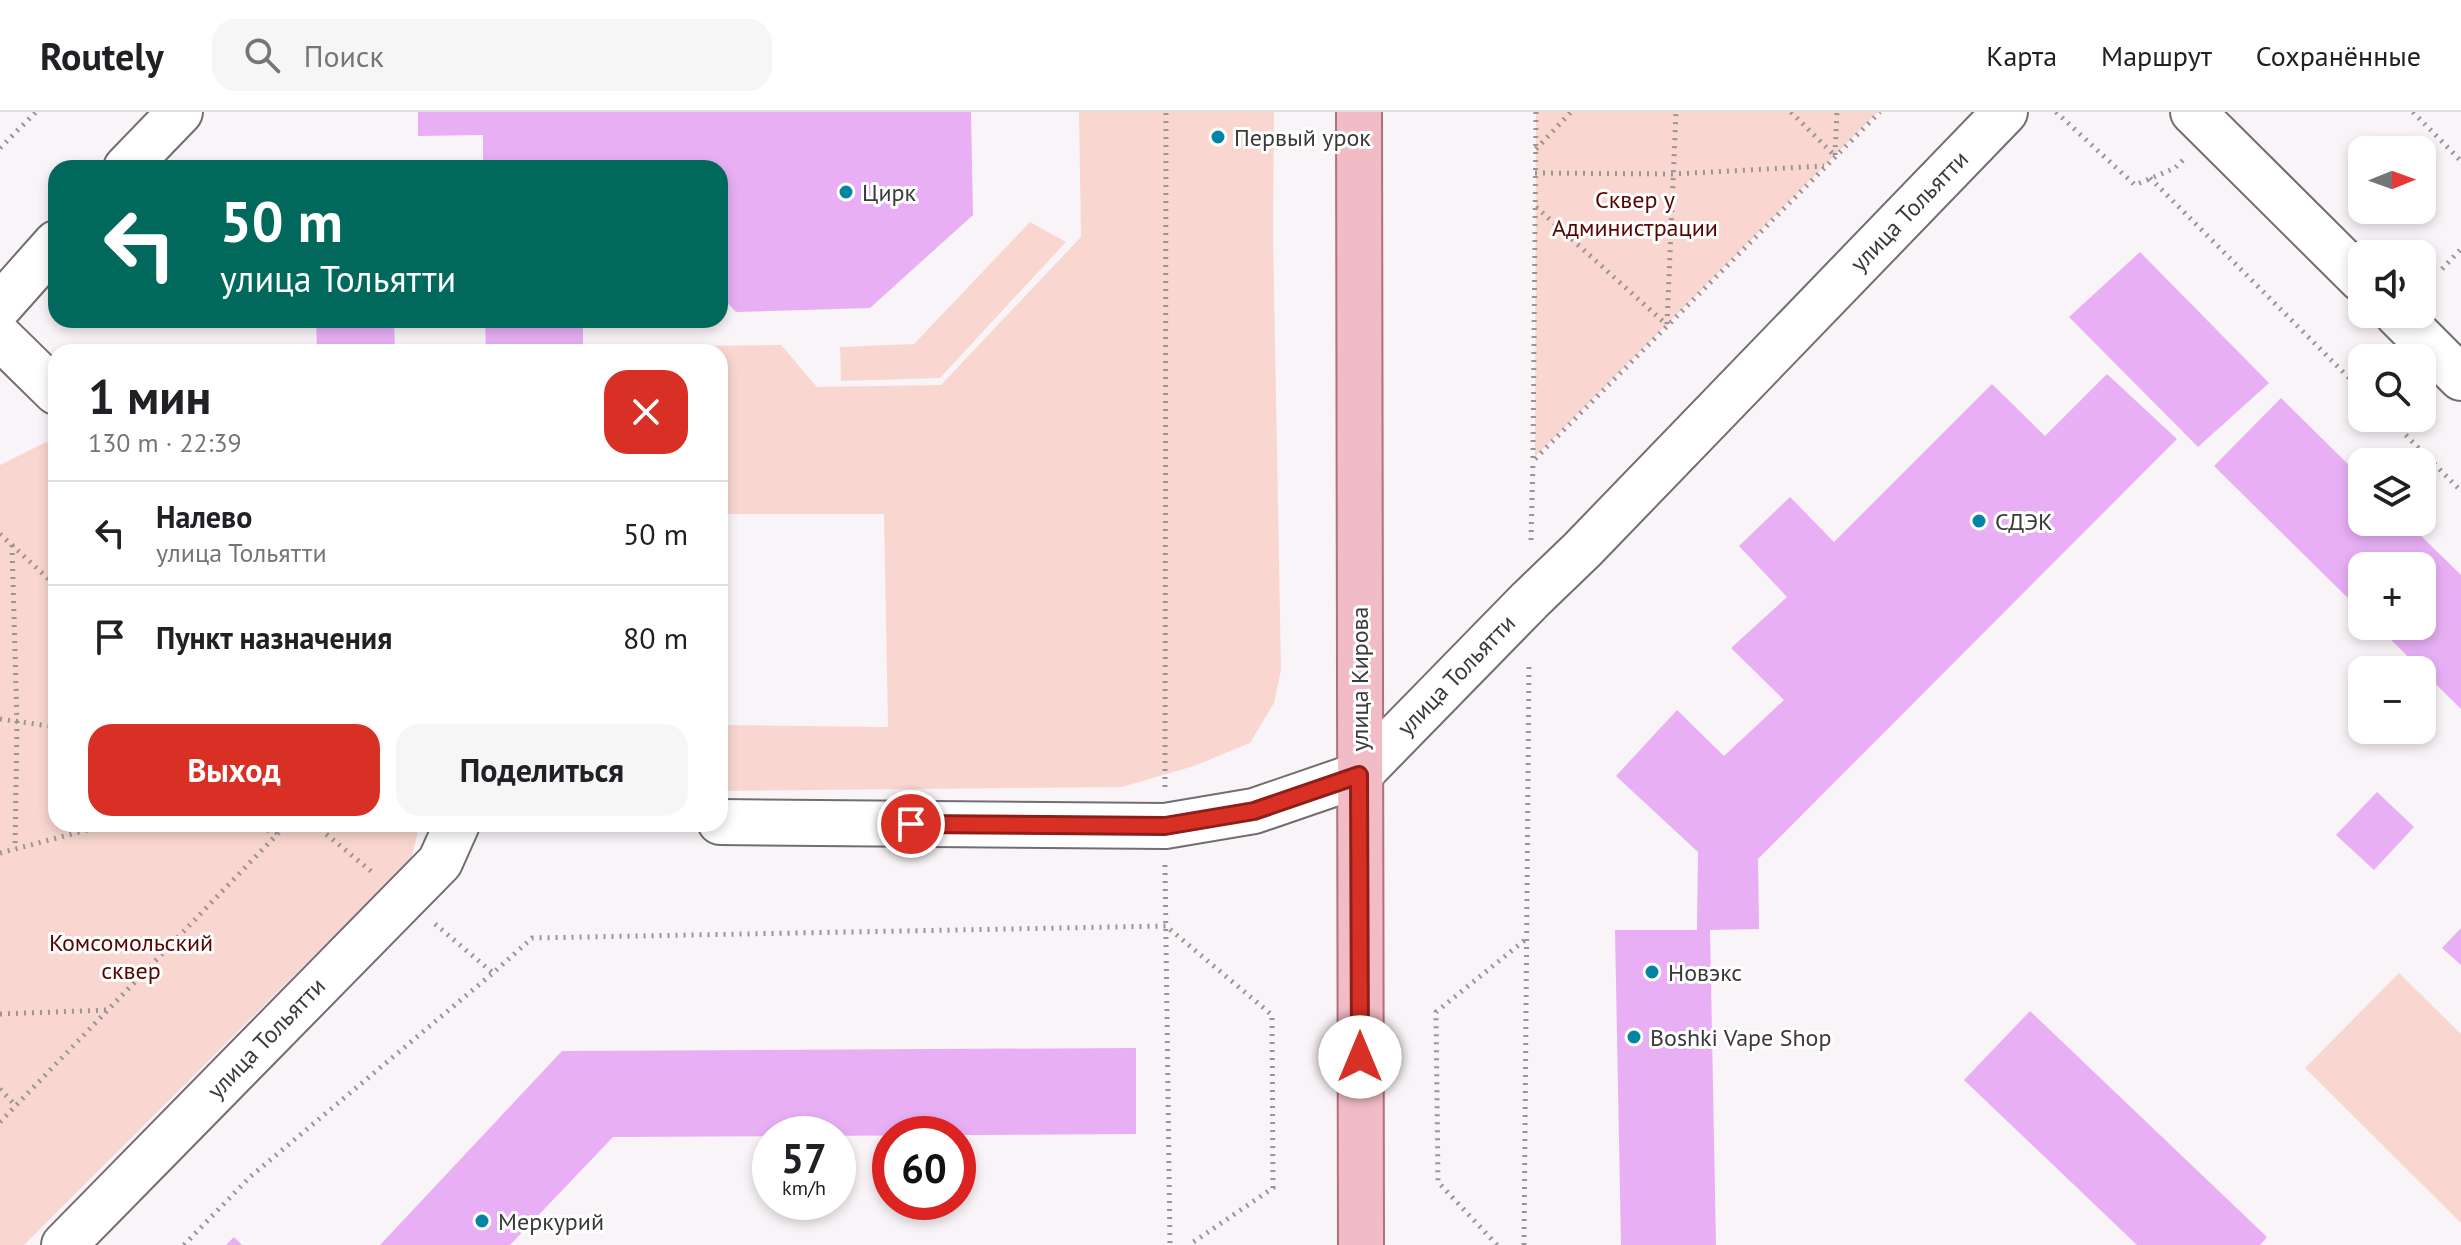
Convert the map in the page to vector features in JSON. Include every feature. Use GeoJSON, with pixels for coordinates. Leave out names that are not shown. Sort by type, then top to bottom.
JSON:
{"type":"FeatureCollection","features":[{"type":"Feature","properties":{"kind":"main road"},"geometry":{"type":"LineString","coordinates":[[134,160],[180,112]]}},
{"type":"Feature","properties":{"kind":"main road","name":"улица Кирова"},"geometry":{"type":"LineString","coordinates":[[1359,112],[1361,1245]]}},
{"type":"Feature","properties":{"kind":"main road","name":"улица Тольятти"},"geometry":{"type":"LineString","coordinates":[[728,822],[1165,826],[1254,811],[1359,775],[1582,550],[2005,112]]}},
{"type":"Feature","properties":{"kind":"main road"},"geometry":{"type":"LineString","coordinates":[[2203,121],[2348,266]]}},
{"type":"Feature","properties":{"kind":"main road"},"geometry":{"type":"LineString","coordinates":[[0,306],[48,252]]}},
{"type":"Feature","properties":{"kind":"main road"},"geometry":{"type":"LineString","coordinates":[[2411,328],[2461,378]]}},
{"type":"Feature","properties":{"kind":"main road"},"geometry":{"type":"LineString","coordinates":[[0,337],[48,384]]}},
{"type":"Feature","properties":{"kind":"main road","name":"улица Тольятти"},"geometry":{"type":"LineString","coordinates":[[64,1245],[440,862],[453,832]]}},
{"type":"Feature","properties":{"kind":"path"},"geometry":{"type":"LineString","coordinates":[[0,148],[36,112]]}},
{"type":"Feature","properties":{"kind":"path"},"geometry":{"type":"LineString","coordinates":[[1166,112],[1165,826],[1170,1245]]}},
{"type":"Feature","properties":{"kind":"path"},"geometry":{"type":"LineString","coordinates":[[1530,600],[1536,112]]}},
{"type":"Feature","properties":{"kind":"path"},"geometry":{"type":"LineString","coordinates":[[1535,149],[1571,112]]}},
{"type":"Feature","properties":{"kind":"path"},"geometry":{"type":"LineString","coordinates":[[1667,325],[1676,112]]}},
{"type":"Feature","properties":{"kind":"path"},"geometry":{"type":"LineString","coordinates":[[1791,112],[1835,156]]}},
{"type":"Feature","properties":{"kind":"path"},"geometry":{"type":"LineString","coordinates":[[1835,156],[1837,112]]}},
{"type":"Feature","properties":{"kind":"path"},"geometry":{"type":"LineString","coordinates":[[1533,461],[1880,112]]}},
{"type":"Feature","properties":{"kind":"path"},"geometry":{"type":"LineString","coordinates":[[2056,112],[2135,185],[2175,168],[2203,121]]}},
{"type":"Feature","properties":{"kind":"path"},"geometry":{"type":"LineString","coordinates":[[2413,112],[2461,161]]}},
{"type":"Feature","properties":{"kind":"path"},"geometry":{"type":"LineString","coordinates":[[1535,173],[1673,174],[1824,166]]}},
{"type":"Feature","properties":{"kind":"path"},"geometry":{"type":"LineString","coordinates":[[2150,178],[2348,377]]}},
{"type":"Feature","properties":{"kind":"path"},"geometry":{"type":"LineString","coordinates":[[1535,206],[1667,325]]}},
{"type":"Feature","properties":{"kind":"path"},"geometry":{"type":"LineString","coordinates":[[2442,269],[2461,249]]}},
{"type":"Feature","properties":{"kind":"path"},"geometry":{"type":"LineString","coordinates":[[2403,432],[2461,491]]}},
{"type":"Feature","properties":{"kind":"path"},"geometry":{"type":"LineString","coordinates":[[0,534],[48,579]]}},
{"type":"Feature","properties":{"kind":"path"},"geometry":{"type":"LineString","coordinates":[[12,545],[17,722],[15,849]]}},
{"type":"Feature","properties":{"kind":"path"},"geometry":{"type":"LineString","coordinates":[[1524,1245],[1529,661]]}},
{"type":"Feature","properties":{"kind":"path"},"geometry":{"type":"LineString","coordinates":[[0,719],[48,726]]}},
{"type":"Feature","properties":{"kind":"path"},"geometry":{"type":"LineString","coordinates":[[0,853],[80,832]]}},
{"type":"Feature","properties":{"kind":"path"},"geometry":{"type":"LineString","coordinates":[[0,1122],[279,833],[275,832]]}},
{"type":"Feature","properties":{"kind":"path"},"geometry":{"type":"LineString","coordinates":[[324,832],[493,973]]}},
{"type":"Feature","properties":{"kind":"path"},"geometry":{"type":"LineString","coordinates":[[184,1245],[250,1177],[532,938],[1166,926],[1272,1015],[1273,1188],[1189,1245]]}},
{"type":"Feature","properties":{"kind":"path"},"geometry":{"type":"LineString","coordinates":[[1497,1245],[1438,1182],[1436,1012],[1526,939]]}},
{"type":"Feature","properties":{"kind":"path"},"geometry":{"type":"LineString","coordinates":[[0,1014],[108,1010]]}},
{"type":"Feature","properties":{"kind":"path"},"geometry":{"type":"LineString","coordinates":[[0,1089],[16,1106]]}},
{"type":"Feature","properties":{"kind":"green space"},"geometry":{"type":"Polygon","coordinates":[[[1079,112],[1274,112],[1273,233],[1281,670],[1274,703],[1250,743],[1194,766],[1122,787],[728,791],[728,725],[888,727],[884,514],[728,514],[728,346],[781,345],[817,387],[941,385],[1081,237],[1079,112]]]}},
{"type":"Feature","properties":{"kind":"green space","name":"Сквер у Администрации"},"geometry":{"type":"Polygon","coordinates":[[[1536,112],[1878,112],[1535,457],[1536,112]]]}},
{"type":"Feature","properties":{"kind":"green space"},"geometry":{"type":"Polygon","coordinates":[[[1030,222],[1066,242],[940,378],[841,381],[840,347],[914,344],[1030,222]]]}},
{"type":"Feature","properties":{"kind":"green space","name":"Комсомольский сквер"},"geometry":{"type":"Polygon","coordinates":[[[48,442],[48,832],[418,832],[411,859],[24,1245],[0,1245],[0,465],[48,442]]]}},
{"type":"Feature","properties":{"kind":"green space"},"geometry":{"type":"Polygon","coordinates":[[[2399,973],[2461,1034],[2461,1223],[2305,1068],[2399,973]]]}},
{"type":"Feature","properties":{"kind":"building","name":"Цирк"},"geometry":{"type":"Polygon","coordinates":[[[418,112],[971,112],[973,215],[870,308],[736,312],[728,304],[728,160],[483,160],[483,135],[418,136],[418,112]]]}},
{"type":"Feature","properties":{"kind":"building"},"geometry":{"type":"Polygon","coordinates":[[[2140,252],[2269,383],[2198,447],[2069,317],[2140,252]]]}},
{"type":"Feature","properties":{"kind":"building"},"geometry":{"type":"Polygon","coordinates":[[[316,328],[394,328],[395,344],[317,344],[316,328]]]}},
{"type":"Feature","properties":{"kind":"building"},"geometry":{"type":"Polygon","coordinates":[[[485,328],[583,328],[583,344],[486,344],[485,328]]]}},
{"type":"Feature","properties":{"kind":"building"},"geometry":{"type":"Polygon","coordinates":[[[2107,374],[2177,439],[1758,859],[1759,929],[1710,930],[1716,1245],[1621,1245],[1615,930],[1697,930],[1698,852],[1616,776],[1677,710],[1724,756],[1784,700],[1731,648],[1787,597],[1739,546],[1790,497],[1834,542],[1992,384],[2045,436],[2107,374]]]}},
{"type":"Feature","properties":{"kind":"building"},"geometry":{"type":"Polygon","coordinates":[[[2281,398],[2348,464],[2348,536],[2421,536],[2461,575],[2461,709],[2436,684],[2436,656],[2407,656],[2391,640],[2436,640],[2436,552],[2348,552],[2348,598],[2214,466],[2281,398]]]}},
{"type":"Feature","properties":{"kind":"building"},"geometry":{"type":"Polygon","coordinates":[[[2377,792],[2414,827],[2374,870],[2336,835],[2377,792]]]}},
{"type":"Feature","properties":{"kind":"building"},"geometry":{"type":"Polygon","coordinates":[[[2461,928],[2461,965],[2442,948],[2461,928]]]}},
{"type":"Feature","properties":{"kind":"building"},"geometry":{"type":"Polygon","coordinates":[[[2030,1011],[2267,1237],[2260,1245],[2137,1245],[1964,1080],[2030,1011]]]}},
{"type":"Feature","properties":{"kind":"building"},"geometry":{"type":"Polygon","coordinates":[[[1136,1048],[1136,1134],[976,1135],[976,1116],[872,1116],[872,1136],[856,1136],[856,1116],[752,1116],[752,1136],[613,1137],[510,1245],[380,1245],[562,1051],[1136,1048]]]}},
{"type":"Feature","properties":{"kind":"building"},"geometry":{"type":"Polygon","coordinates":[[[234,1237],[242,1245],[226,1245],[234,1237]]]}},
{"type":"Feature","properties":{"kind":"place","name":"Первый урок"},"geometry":{"type":"Point","coordinates":[1218,137]}},
{"type":"Feature","properties":{"kind":"place","name":"Цирк"},"geometry":{"type":"Point","coordinates":[846,192]}},
{"type":"Feature","properties":{"kind":"place","name":"СДЭК"},"geometry":{"type":"Point","coordinates":[1979,521]}},
{"type":"Feature","properties":{"kind":"place","name":"Новэкс"},"geometry":{"type":"Point","coordinates":[1652,972]}},
{"type":"Feature","properties":{"kind":"place","name":"Boshki Vape Shop"},"geometry":{"type":"Point","coordinates":[1634,1037]}},
{"type":"Feature","properties":{"kind":"place","name":"Меркурий"},"geometry":{"type":"Point","coordinates":[482,1221]}},
{"type":"Feature","properties":{"kind":"route"},"geometry":{"type":"LineString","coordinates":[[911,824],[1165,826],[1254,811],[1359,775],[1360,1057]]}}]}
